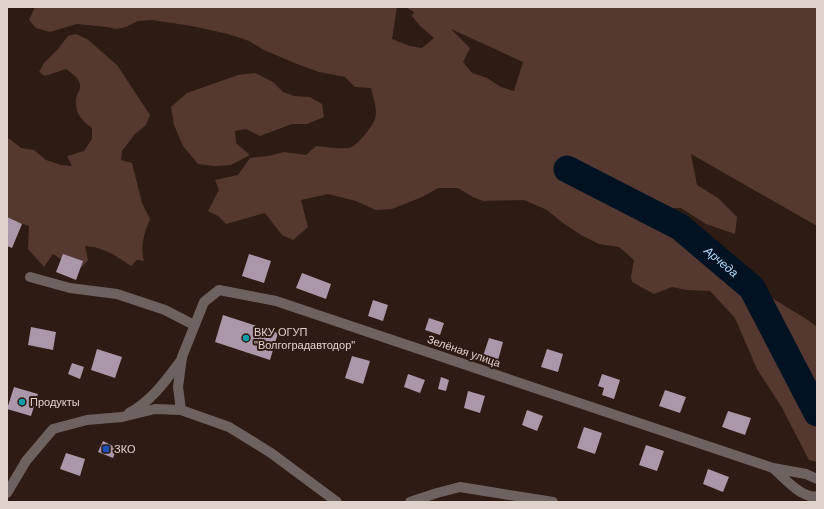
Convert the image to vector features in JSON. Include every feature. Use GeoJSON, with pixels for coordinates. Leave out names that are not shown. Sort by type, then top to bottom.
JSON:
{"type":"FeatureCollection","features":[{"type":"Feature","properties":{"kind":"street"},"geometry":{"type":"LineString","coordinates":[[30,277],[70,288],[117,294],[165,310],[194,325]]}},
{"type":"Feature","properties":{"kind":"street","name":"Зелёная улица"},"geometry":{"type":"LineString","coordinates":[[122,416],[136,409],[162,386],[182,357],[204,302],[219,290],[276,301],[773,468],[806,474],[817,479]]}},
{"type":"Feature","properties":{"kind":"street","name":"Зелёная улица"},"geometry":{"type":"LineString","coordinates":[[181,410],[178,387],[182,357]]}},
{"type":"Feature","properties":{"kind":"street"},"geometry":{"type":"LineString","coordinates":[[7,491],[26,461],[53,429],[87,420],[122,416],[155,409],[181,410],[229,427],[271,453],[337,502]]}},
{"type":"Feature","properties":{"kind":"street","name":"Зелёная улица"},"geometry":{"type":"LineString","coordinates":[[773,468],[797,490],[810,496],[817,496]]}},
{"type":"Feature","properties":{"kind":"street"},"geometry":{"type":"LineString","coordinates":[[410,502],[460,487],[553,502]]}},
{"type":"Feature","properties":{"kind":"shaded area"},"geometry":{"type":"Polygon","coordinates":[[[35,7],[397,7],[392,39],[410,46],[422,48],[434,38],[420,26],[412,16],[414,12],[405,7],[817,7],[817,226],[691,154],[697,185],[718,198],[737,217],[735,234],[706,224],[681,208],[662,208],[688,225],[703,243],[714,263],[817,327],[817,462],[809,460],[781,406],[757,369],[735,318],[710,291],[687,290],[672,287],[654,294],[632,282],[631,277],[634,260],[619,247],[599,244],[581,235],[547,210],[524,200],[483,201],[458,188],[438,188],[422,197],[392,209],[376,210],[356,201],[328,194],[301,200],[308,227],[293,240],[282,235],[265,213],[226,224],[218,216],[208,211],[219,190],[215,180],[238,175],[250,158],[284,152],[306,155],[316,146],[348,148],[355,145],[367,132],[375,119],[376,108],[371,88],[355,87],[345,77],[319,72],[297,64],[264,50],[249,41],[228,34],[192,26],[152,20],[138,21],[126,27],[116,29],[77,24],[50,32],[36,28],[29,20],[35,7]],[[451,29],[470,48],[463,62],[472,73],[487,78],[501,87],[514,91],[523,62],[451,29]]]}},
{"type":"Feature","properties":{"kind":"shaded area"},"geometry":{"type":"Polygon","coordinates":[[[76,34],[87,39],[117,65],[150,115],[146,125],[135,134],[122,151],[121,160],[132,163],[142,203],[150,219],[143,240],[142,250],[144,261],[137,260],[131,266],[104,250],[85,246],[88,260],[82,267],[64,261],[53,254],[44,267],[28,249],[29,226],[7,219],[7,138],[21,148],[34,150],[46,160],[61,165],[72,166],[67,156],[84,151],[92,139],[92,128],[82,120],[76,105],[76,98],[80,87],[80,82],[77,78],[66,69],[45,76],[39,72],[44,63],[68,36],[76,34]]]}},
{"type":"Feature","properties":{"kind":"shaded area"},"geometry":{"type":"Polygon","coordinates":[[[255,73],[273,82],[283,92],[294,96],[310,97],[322,104],[324,117],[307,124],[292,124],[260,136],[246,129],[235,131],[236,143],[250,155],[231,165],[214,166],[198,164],[183,146],[174,125],[171,107],[187,93],[238,75],[255,73]]]}},
{"type":"Feature","properties":{"kind":"building"},"geometry":{"type":"Polygon","coordinates":[[[7,217],[22,224],[12,248],[7,246],[7,217]]]}},
{"type":"Feature","properties":{"kind":"building"},"geometry":{"type":"Polygon","coordinates":[[[63,254],[83,261],[76,280],[56,272],[63,254]]]}},
{"type":"Feature","properties":{"kind":"building"},"geometry":{"type":"Polygon","coordinates":[[[249,254],[271,261],[264,283],[242,276],[249,254]]]}},
{"type":"Feature","properties":{"kind":"building"},"geometry":{"type":"Polygon","coordinates":[[[302,273],[331,284],[326,299],[296,288],[302,273]]]}},
{"type":"Feature","properties":{"kind":"building"},"geometry":{"type":"Polygon","coordinates":[[[373,300],[388,305],[383,321],[368,316],[373,300]]]}},
{"type":"Feature","properties":{"kind":"building","name":"ВКУ ОГУП \"Волгоградавтодор\""},"geometry":{"type":"Polygon","coordinates":[[[223,315],[278,333],[270,360],[215,342],[223,315]]]}},
{"type":"Feature","properties":{"kind":"building"},"geometry":{"type":"Polygon","coordinates":[[[429,318],[444,323],[440,335],[425,330],[429,318]]]}},
{"type":"Feature","properties":{"kind":"building"},"geometry":{"type":"Polygon","coordinates":[[[31,327],[56,332],[53,350],[28,345],[31,327]]]}},
{"type":"Feature","properties":{"kind":"building"},"geometry":{"type":"Polygon","coordinates":[[[489,338],[503,342],[497,364],[482,359],[489,338]]]}},
{"type":"Feature","properties":{"kind":"building"},"geometry":{"type":"Polygon","coordinates":[[[97,349],[122,357],[115,378],[91,370],[97,349]]]}},
{"type":"Feature","properties":{"kind":"building"},"geometry":{"type":"Polygon","coordinates":[[[547,349],[563,354],[558,372],[541,367],[547,349]]]}},
{"type":"Feature","properties":{"kind":"building"},"geometry":{"type":"Polygon","coordinates":[[[352,356],[370,361],[363,384],[345,378],[352,356]]]}},
{"type":"Feature","properties":{"kind":"building"},"geometry":{"type":"Polygon","coordinates":[[[72,363],[84,367],[80,379],[68,374],[72,363]]]}},
{"type":"Feature","properties":{"kind":"building"},"geometry":{"type":"Polygon","coordinates":[[[408,374],[425,380],[420,393],[404,387],[408,374]]]}},
{"type":"Feature","properties":{"kind":"building"},"geometry":{"type":"Polygon","coordinates":[[[602,374],[620,380],[614,399],[602,395],[604,388],[598,386],[602,374]]]}},
{"type":"Feature","properties":{"kind":"building"},"geometry":{"type":"Polygon","coordinates":[[[441,377],[449,380],[446,391],[438,389],[441,377]]]}},
{"type":"Feature","properties":{"kind":"building","name":"Продукты"},"geometry":{"type":"Polygon","coordinates":[[[14,387],[38,394],[31,416],[7,409],[14,387]]]}},
{"type":"Feature","properties":{"kind":"building"},"geometry":{"type":"Polygon","coordinates":[[[665,390],[686,397],[680,413],[659,406],[665,390]]]}},
{"type":"Feature","properties":{"kind":"building"},"geometry":{"type":"Polygon","coordinates":[[[468,391],[485,396],[480,413],[464,408],[468,391]]]}},
{"type":"Feature","properties":{"kind":"building"},"geometry":{"type":"Polygon","coordinates":[[[527,410],[543,416],[537,431],[522,425],[527,410]]]}},
{"type":"Feature","properties":{"kind":"building"},"geometry":{"type":"Polygon","coordinates":[[[728,411],[751,418],[745,435],[722,427],[728,411]]]}},
{"type":"Feature","properties":{"kind":"building"},"geometry":{"type":"Polygon","coordinates":[[[584,427],[602,433],[595,454],[577,448],[584,427]]]}},
{"type":"Feature","properties":{"kind":"building"},"geometry":{"type":"Polygon","coordinates":[[[103,441],[117,448],[113,458],[98,452],[103,441]]]}},
{"type":"Feature","properties":{"kind":"building"},"geometry":{"type":"Polygon","coordinates":[[[646,445],[664,451],[657,471],[639,465],[646,445]]]}},
{"type":"Feature","properties":{"kind":"building"},"geometry":{"type":"Polygon","coordinates":[[[66,453],[85,459],[80,476],[60,469],[66,453]]]}},
{"type":"Feature","properties":{"kind":"building"},"geometry":{"type":"Polygon","coordinates":[[[708,469],[729,477],[723,492],[703,484],[708,469]]]}},
{"type":"Feature","properties":{"kind":"waterway","name":"Арчеда"},"geometry":{"type":"LineString","coordinates":[[567,169],[680,227],[752,288],[817,413]]}},
{"type":"Feature","properties":{"kind":"place","name":"ВКУ ОГУП \"Волгоградавтодор\""},"geometry":{"type":"Point","coordinates":[246,338]}},
{"type":"Feature","properties":{"kind":"place","name":"Продукты"},"geometry":{"type":"Point","coordinates":[22,402]}},
{"type":"Feature","properties":{"kind":"place","name":"ЗКО"},"geometry":{"type":"Point","coordinates":[106,449]}}]}
